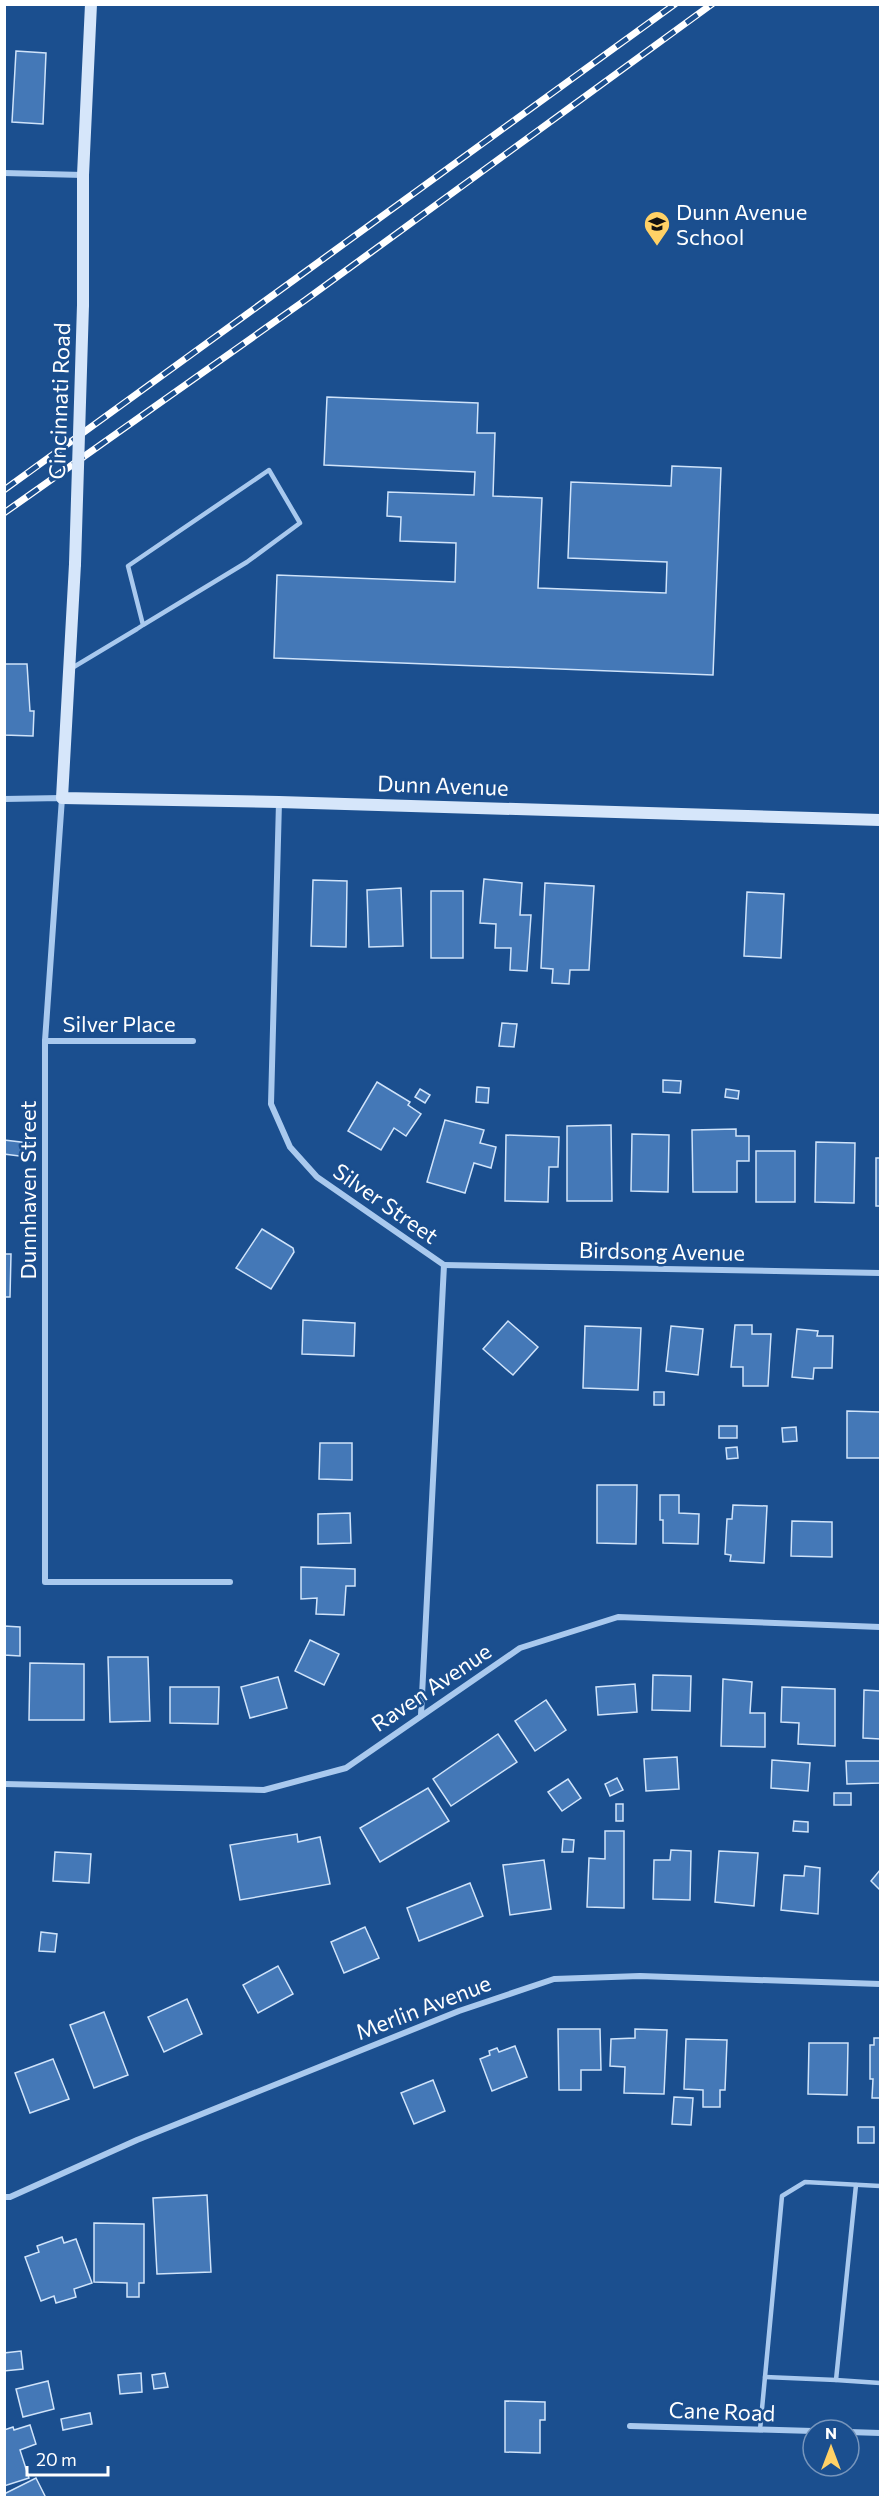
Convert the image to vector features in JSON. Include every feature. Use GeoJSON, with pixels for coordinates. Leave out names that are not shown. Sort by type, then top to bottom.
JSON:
{"type":"FeatureCollection","features":[{"type":"Feature","properties":{"kind":"street","name":"Cincinnati Road"},"geometry":{"type":"LineString","coordinates":[[62,798],[75,564],[83,305],[83,175],[91,4]]}},
{"type":"Feature","properties":{"kind":"street"},"geometry":{"type":"LineString","coordinates":[[4,173],[83,175]]}},
{"type":"Feature","properties":{"kind":"street","name":"Dunn Avenue"},"geometry":{"type":"LineString","coordinates":[[4,800],[62,798],[279,801],[880,820]]}},
{"type":"Feature","properties":{"kind":"street","name":"Dunnhaven Street"},"geometry":{"type":"LineString","coordinates":[[62,798],[45,1041],[45,1582],[230,1582]]}},
{"type":"Feature","properties":{"kind":"street","name":"Silver Street"},"geometry":{"type":"LineString","coordinates":[[279,801],[271,1104],[290,1147],[317,1177],[444,1265],[421,1715]]}},
{"type":"Feature","properties":{"kind":"street","name":"Silver Place"},"geometry":{"type":"LineString","coordinates":[[45,1041],[193,1041]]}},
{"type":"Feature","properties":{"kind":"street","name":"Birdsong Avenue"},"geometry":{"type":"LineString","coordinates":[[444,1265],[880,1273]]}},
{"type":"Feature","properties":{"kind":"street","name":"Raven Avenue"},"geometry":{"type":"LineString","coordinates":[[4,1785],[264,1790],[346,1768],[520,1648],[618,1617],[880,1627]]}},
{"type":"Feature","properties":{"kind":"street","name":"Merlin Avenue"},"geometry":{"type":"LineString","coordinates":[[4,2197],[10,2197],[137,2140],[459,2011],[554,1979],[640,1976],[880,1984]]}},
{"type":"Feature","properties":{"kind":"street","name":"Cane Road"},"geometry":{"type":"LineString","coordinates":[[630,2426],[801,2431]]}},
{"type":"Feature","properties":{"kind":"street"},"geometry":{"type":"LineString","coordinates":[[861,2432],[880,2433]]}},
{"type":"Feature","properties":{"kind":"lane"},"geometry":{"type":"LineString","coordinates":[[70,669],[143,625],[247,562],[300,523],[268,470],[128,566],[143,625]]}},
{"type":"Feature","properties":{"kind":"lane"},"geometry":{"type":"LineString","coordinates":[[760,2430],[782,2196],[805,2182],[880,2186]]}},
{"type":"Feature","properties":{"kind":"lane"},"geometry":{"type":"LineString","coordinates":[[837,2380],[856,2185]]}},
{"type":"Feature","properties":{"kind":"lane"},"geometry":{"type":"LineString","coordinates":[[765,2377],[880,2383]]}},
{"type":"Feature","properties":{"kind":"building"},"geometry":{"type":"Polygon","coordinates":[[[16,51],[46,53],[43,124],[12,122],[16,51]]]}},
{"type":"Feature","properties":{"kind":"building"},"geometry":{"type":"Polygon","coordinates":[[[327,397],[478,403],[477,433],[495,433],[493,496],[542,498],[538,588],[666,593],[667,562],[568,558],[571,482],[671,486],[672,466],[721,468],[713,675],[274,658],[277,575],[455,582],[456,543],[400,541],[401,517],[387,516],[388,492],[474,495],[475,472],[324,465],[327,397]]]}},
{"type":"Feature","properties":{"kind":"building"},"geometry":{"type":"Polygon","coordinates":[[[4,664],[27,664],[30,711],[34,711],[33,736],[4,735],[4,664]]]}},
{"type":"Feature","properties":{"kind":"building"},"geometry":{"type":"Polygon","coordinates":[[[484,879],[522,883],[520,915],[531,915],[527,971],[510,970],[511,948],[495,948],[496,924],[480,923],[484,879]]]}},
{"type":"Feature","properties":{"kind":"building"},"geometry":{"type":"Polygon","coordinates":[[[313,880],[347,881],[346,947],[311,946],[313,880]]]}},
{"type":"Feature","properties":{"kind":"building"},"geometry":{"type":"Polygon","coordinates":[[[545,883],[594,886],[589,970],[570,970],[569,984],[552,983],[553,969],[541,968],[545,883]]]}},
{"type":"Feature","properties":{"kind":"building"},"geometry":{"type":"Polygon","coordinates":[[[401,888],[403,946],[369,947],[367,890],[401,888]]]}},
{"type":"Feature","properties":{"kind":"building"},"geometry":{"type":"Polygon","coordinates":[[[431,891],[463,891],[463,958],[431,958],[431,891]]]}},
{"type":"Feature","properties":{"kind":"building"},"geometry":{"type":"Polygon","coordinates":[[[747,892],[784,894],[781,958],[744,956],[747,892]]]}},
{"type":"Feature","properties":{"kind":"building"},"geometry":{"type":"Polygon","coordinates":[[[502,1023],[517,1024],[514,1047],[499,1046],[502,1023]]]}},
{"type":"Feature","properties":{"kind":"building"},"geometry":{"type":"Polygon","coordinates":[[[663,1080],[681,1081],[680,1093],[663,1092],[663,1080]]]}},
{"type":"Feature","properties":{"kind":"building"},"geometry":{"type":"Polygon","coordinates":[[[377,1082],[410,1102],[408,1105],[421,1114],[406,1136],[394,1128],[381,1150],[348,1131],[377,1082]]]}},
{"type":"Feature","properties":{"kind":"building"},"geometry":{"type":"Polygon","coordinates":[[[477,1087],[489,1088],[488,1103],[476,1102],[477,1087]]]}},
{"type":"Feature","properties":{"kind":"building"},"geometry":{"type":"Polygon","coordinates":[[[420,1089],[430,1095],[425,1103],[415,1097],[420,1089]]]}},
{"type":"Feature","properties":{"kind":"building"},"geometry":{"type":"Polygon","coordinates":[[[726,1089],[739,1091],[738,1099],[725,1097],[726,1089]]]}},
{"type":"Feature","properties":{"kind":"building"},"geometry":{"type":"Polygon","coordinates":[[[445,1120],[484,1130],[480,1143],[496,1147],[491,1168],[474,1163],[465,1193],[427,1182],[445,1120]]]}},
{"type":"Feature","properties":{"kind":"building"},"geometry":{"type":"Polygon","coordinates":[[[611,1125],[612,1201],[567,1201],[567,1126],[611,1125]]]}},
{"type":"Feature","properties":{"kind":"building"},"geometry":{"type":"Polygon","coordinates":[[[736,1129],[736,1136],[749,1136],[749,1161],[737,1161],[737,1192],[693,1192],[692,1130],[736,1129]]]}},
{"type":"Feature","properties":{"kind":"building"},"geometry":{"type":"Polygon","coordinates":[[[632,1134],[669,1135],[668,1192],[631,1191],[632,1134]]]}},
{"type":"Feature","properties":{"kind":"building"},"geometry":{"type":"Polygon","coordinates":[[[506,1135],[559,1137],[558,1167],[549,1167],[548,1202],[505,1201],[506,1135]]]}},
{"type":"Feature","properties":{"kind":"building"},"geometry":{"type":"Polygon","coordinates":[[[4,1140],[29,1143],[27,1157],[4,1154],[4,1140]]]}},
{"type":"Feature","properties":{"kind":"building"},"geometry":{"type":"Polygon","coordinates":[[[816,1142],[855,1143],[854,1203],[815,1202],[816,1142]]]}},
{"type":"Feature","properties":{"kind":"building"},"geometry":{"type":"Polygon","coordinates":[[[756,1151],[795,1151],[795,1202],[756,1202],[756,1151]]]}},
{"type":"Feature","properties":{"kind":"building"},"geometry":{"type":"Polygon","coordinates":[[[876,1158],[880,1158],[880,1206],[876,1206],[876,1158]]]}},
{"type":"Feature","properties":{"kind":"building"},"geometry":{"type":"Polygon","coordinates":[[[262,1229],[293,1248],[294,1252],[271,1289],[236,1268],[262,1229]]]}},
{"type":"Feature","properties":{"kind":"building"},"geometry":{"type":"Polygon","coordinates":[[[4,1254],[11,1254],[10,1297],[4,1297],[4,1254]]]}},
{"type":"Feature","properties":{"kind":"building"},"geometry":{"type":"Polygon","coordinates":[[[303,1320],[355,1323],[354,1356],[302,1354],[303,1320]]]}},
{"type":"Feature","properties":{"kind":"building"},"geometry":{"type":"Polygon","coordinates":[[[508,1321],[538,1347],[513,1375],[483,1349],[508,1321]]]}},
{"type":"Feature","properties":{"kind":"building"},"geometry":{"type":"Polygon","coordinates":[[[735,1325],[752,1325],[752,1334],[771,1334],[768,1386],[743,1386],[743,1367],[731,1367],[735,1325]]]}},
{"type":"Feature","properties":{"kind":"building"},"geometry":{"type":"Polygon","coordinates":[[[585,1326],[641,1328],[638,1390],[583,1388],[585,1326]]]}},
{"type":"Feature","properties":{"kind":"building"},"geometry":{"type":"Polygon","coordinates":[[[671,1326],[703,1329],[698,1375],[666,1371],[671,1326]]]}},
{"type":"Feature","properties":{"kind":"building"},"geometry":{"type":"Polygon","coordinates":[[[797,1329],[818,1331],[817,1336],[833,1336],[832,1368],[814,1368],[813,1379],[792,1377],[797,1329]]]}},
{"type":"Feature","properties":{"kind":"building"},"geometry":{"type":"Polygon","coordinates":[[[654,1392],[664,1392],[664,1405],[654,1405],[654,1392]]]}},
{"type":"Feature","properties":{"kind":"building"},"geometry":{"type":"Polygon","coordinates":[[[847,1411],[880,1412],[880,1458],[847,1458],[847,1411]]]}},
{"type":"Feature","properties":{"kind":"building"},"geometry":{"type":"Polygon","coordinates":[[[719,1426],[737,1426],[737,1438],[719,1438],[719,1426]]]}},
{"type":"Feature","properties":{"kind":"building"},"geometry":{"type":"Polygon","coordinates":[[[796,1427],[797,1441],[783,1442],[782,1428],[796,1427]]]}},
{"type":"Feature","properties":{"kind":"building"},"geometry":{"type":"Polygon","coordinates":[[[320,1443],[352,1443],[352,1480],[319,1479],[320,1443]]]}},
{"type":"Feature","properties":{"kind":"building"},"geometry":{"type":"Polygon","coordinates":[[[737,1447],[738,1458],[727,1459],[726,1448],[737,1447]]]}},
{"type":"Feature","properties":{"kind":"building"},"geometry":{"type":"Polygon","coordinates":[[[597,1485],[637,1485],[636,1544],[597,1543],[597,1485]]]}},
{"type":"Feature","properties":{"kind":"building"},"geometry":{"type":"Polygon","coordinates":[[[660,1495],[679,1495],[679,1513],[699,1514],[698,1544],[663,1543],[660,1495]]]}},
{"type":"Feature","properties":{"kind":"building"},"geometry":{"type":"Polygon","coordinates":[[[733,1505],[767,1506],[764,1563],[730,1561],[731,1555],[725,1554],[727,1519],[732,1519],[733,1505]]]}},
{"type":"Feature","properties":{"kind":"building"},"geometry":{"type":"Polygon","coordinates":[[[350,1513],[351,1543],[318,1544],[318,1514],[350,1513]]]}},
{"type":"Feature","properties":{"kind":"building"},"geometry":{"type":"Polygon","coordinates":[[[792,1521],[832,1522],[832,1557],[791,1556],[792,1521]]]}},
{"type":"Feature","properties":{"kind":"building"},"geometry":{"type":"Polygon","coordinates":[[[301,1567],[355,1569],[355,1586],[346,1586],[344,1615],[316,1614],[317,1598],[301,1599],[301,1567]]]}},
{"type":"Feature","properties":{"kind":"building"},"geometry":{"type":"Polygon","coordinates":[[[4,1626],[20,1627],[20,1656],[4,1655],[4,1626]]]}},
{"type":"Feature","properties":{"kind":"building"},"geometry":{"type":"Polygon","coordinates":[[[310,1640],[339,1654],[324,1685],[295,1671],[310,1640]]]}},
{"type":"Feature","properties":{"kind":"building"},"geometry":{"type":"Polygon","coordinates":[[[108,1657],[148,1657],[150,1721],[110,1722],[108,1657]]]}},
{"type":"Feature","properties":{"kind":"building"},"geometry":{"type":"Polygon","coordinates":[[[30,1663],[84,1664],[84,1720],[29,1720],[30,1663]]]}},
{"type":"Feature","properties":{"kind":"building"},"geometry":{"type":"Polygon","coordinates":[[[653,1675],[691,1676],[690,1711],[652,1710],[653,1675]]]}},
{"type":"Feature","properties":{"kind":"building"},"geometry":{"type":"Polygon","coordinates":[[[278,1677],[287,1708],[250,1718],[241,1687],[278,1677]]]}},
{"type":"Feature","properties":{"kind":"building"},"geometry":{"type":"Polygon","coordinates":[[[723,1679],[752,1682],[750,1713],[765,1713],[765,1747],[721,1746],[723,1679]]]}},
{"type":"Feature","properties":{"kind":"building"},"geometry":{"type":"Polygon","coordinates":[[[635,1684],[637,1712],[598,1715],[596,1687],[635,1684]]]}},
{"type":"Feature","properties":{"kind":"building"},"geometry":{"type":"Polygon","coordinates":[[[170,1687],[219,1687],[218,1724],[170,1723],[170,1687]]]}},
{"type":"Feature","properties":{"kind":"building"},"geometry":{"type":"Polygon","coordinates":[[[782,1687],[835,1689],[835,1746],[798,1744],[799,1723],[781,1722],[782,1687]]]}},
{"type":"Feature","properties":{"kind":"building"},"geometry":{"type":"Polygon","coordinates":[[[864,1690],[880,1691],[880,1739],[863,1738],[864,1690]]]}},
{"type":"Feature","properties":{"kind":"building"},"geometry":{"type":"Polygon","coordinates":[[[546,1700],[566,1730],[535,1751],[515,1721],[546,1700]]]}},
{"type":"Feature","properties":{"kind":"building"},"geometry":{"type":"Polygon","coordinates":[[[498,1734],[517,1762],[451,1806],[433,1779],[498,1734]]]}},
{"type":"Feature","properties":{"kind":"building"},"geometry":{"type":"Polygon","coordinates":[[[677,1757],[679,1789],[646,1791],[644,1759],[677,1757]]]}},
{"type":"Feature","properties":{"kind":"building"},"geometry":{"type":"Polygon","coordinates":[[[772,1760],[810,1763],[808,1791],[771,1788],[772,1760]]]}},
{"type":"Feature","properties":{"kind":"building"},"geometry":{"type":"Polygon","coordinates":[[[846,1761],[880,1761],[880,1783],[847,1784],[846,1761]]]}},
{"type":"Feature","properties":{"kind":"building"},"geometry":{"type":"Polygon","coordinates":[[[617,1778],[623,1790],[610,1796],[605,1784],[617,1778]]]}},
{"type":"Feature","properties":{"kind":"building"},"geometry":{"type":"Polygon","coordinates":[[[568,1779],[581,1798],[562,1811],[548,1792],[568,1779]]]}},
{"type":"Feature","properties":{"kind":"building"},"geometry":{"type":"Polygon","coordinates":[[[428,1788],[449,1821],[380,1862],[360,1828],[428,1788]]]}},
{"type":"Feature","properties":{"kind":"building"},"geometry":{"type":"Polygon","coordinates":[[[834,1793],[851,1793],[851,1805],[834,1805],[834,1793]]]}},
{"type":"Feature","properties":{"kind":"building"},"geometry":{"type":"Polygon","coordinates":[[[616,1804],[623,1804],[623,1821],[616,1821],[616,1804]]]}},
{"type":"Feature","properties":{"kind":"building"},"geometry":{"type":"Polygon","coordinates":[[[794,1821],[808,1822],[808,1832],[793,1831],[794,1821]]]}},
{"type":"Feature","properties":{"kind":"building"},"geometry":{"type":"Polygon","coordinates":[[[605,1831],[624,1831],[624,1908],[587,1907],[589,1858],[605,1859],[605,1831]]]}},
{"type":"Feature","properties":{"kind":"building"},"geometry":{"type":"Polygon","coordinates":[[[297,1834],[298,1842],[320,1837],[330,1884],[240,1900],[230,1845],[297,1834]]]}},
{"type":"Feature","properties":{"kind":"building"},"geometry":{"type":"Polygon","coordinates":[[[563,1839],[574,1840],[573,1852],[562,1852],[563,1839]]]}},
{"type":"Feature","properties":{"kind":"building"},"geometry":{"type":"Polygon","coordinates":[[[671,1850],[691,1851],[690,1900],[653,1899],[654,1860],[670,1860],[671,1850]]]}},
{"type":"Feature","properties":{"kind":"building"},"geometry":{"type":"Polygon","coordinates":[[[719,1851],[758,1853],[754,1906],[715,1902],[719,1851]]]}},
{"type":"Feature","properties":{"kind":"building"},"geometry":{"type":"Polygon","coordinates":[[[55,1852],[91,1854],[89,1883],[53,1881],[55,1852]]]}},
{"type":"Feature","properties":{"kind":"building"},"geometry":{"type":"Polygon","coordinates":[[[544,1860],[551,1909],[510,1915],[503,1865],[544,1860]]]}},
{"type":"Feature","properties":{"kind":"building"},"geometry":{"type":"Polygon","coordinates":[[[805,1866],[820,1868],[818,1914],[781,1910],[784,1875],[804,1876],[805,1866]]]}},
{"type":"Feature","properties":{"kind":"building"},"geometry":{"type":"Polygon","coordinates":[[[880,1870],[880,1890],[871,1881],[880,1870]]]}},
{"type":"Feature","properties":{"kind":"building"},"geometry":{"type":"Polygon","coordinates":[[[470,1883],[483,1916],[419,1941],[407,1908],[470,1883]]]}},
{"type":"Feature","properties":{"kind":"building"},"geometry":{"type":"Polygon","coordinates":[[[365,1927],[379,1958],[344,1973],[331,1942],[365,1927]]]}},
{"type":"Feature","properties":{"kind":"building"},"geometry":{"type":"Polygon","coordinates":[[[41,1932],[57,1934],[55,1952],[39,1951],[41,1932]]]}},
{"type":"Feature","properties":{"kind":"building"},"geometry":{"type":"Polygon","coordinates":[[[278,1966],[293,1994],[258,2013],[243,1985],[278,1966]]]}},
{"type":"Feature","properties":{"kind":"building"},"geometry":{"type":"Polygon","coordinates":[[[187,1999],[202,2034],[164,2052],[148,2017],[187,1999]]]}},
{"type":"Feature","properties":{"kind":"building"},"geometry":{"type":"Polygon","coordinates":[[[104,2012],[128,2075],[94,2088],[70,2025],[104,2012]]]}},
{"type":"Feature","properties":{"kind":"building"},"geometry":{"type":"Polygon","coordinates":[[[558,2029],[600,2029],[601,2070],[581,2070],[581,2090],[559,2090],[558,2029]]]}},
{"type":"Feature","properties":{"kind":"building"},"geometry":{"type":"Polygon","coordinates":[[[635,2029],[667,2030],[664,2094],[624,2093],[625,2067],[610,2066],[611,2039],[635,2038],[635,2029]]]}},
{"type":"Feature","properties":{"kind":"building"},"geometry":{"type":"Polygon","coordinates":[[[874,2038],[880,2038],[880,2098],[872,2098],[873,2079],[870,2079],[870,2045],[874,2045],[874,2038]]]}},
{"type":"Feature","properties":{"kind":"building"},"geometry":{"type":"Polygon","coordinates":[[[686,2039],[727,2040],[725,2090],[720,2090],[720,2107],[703,2107],[703,2090],[684,2089],[686,2039]]]}},
{"type":"Feature","properties":{"kind":"building"},"geometry":{"type":"Polygon","coordinates":[[[809,2043],[848,2043],[847,2095],[808,2094],[809,2043]]]}},
{"type":"Feature","properties":{"kind":"building"},"geometry":{"type":"Polygon","coordinates":[[[515,2046],[527,2077],[492,2091],[480,2059],[490,2055],[489,2051],[497,2048],[499,2052],[515,2046]]]}},
{"type":"Feature","properties":{"kind":"building"},"geometry":{"type":"Polygon","coordinates":[[[53,2059],[69,2099],[30,2113],[15,2073],[53,2059]]]}},
{"type":"Feature","properties":{"kind":"building"},"geometry":{"type":"Polygon","coordinates":[[[433,2080],[445,2111],[414,2124],[401,2093],[433,2080]]]}},
{"type":"Feature","properties":{"kind":"building"},"geometry":{"type":"Polygon","coordinates":[[[674,2097],[693,2098],[691,2125],[672,2124],[674,2097]]]}},
{"type":"Feature","properties":{"kind":"building"},"geometry":{"type":"Polygon","coordinates":[[[858,2127],[874,2127],[874,2143],[858,2143],[858,2127]]]}},
{"type":"Feature","properties":{"kind":"building"},"geometry":{"type":"Polygon","coordinates":[[[207,2195],[211,2272],[157,2274],[153,2198],[207,2195]]]}},
{"type":"Feature","properties":{"kind":"building"},"geometry":{"type":"Polygon","coordinates":[[[94,2223],[144,2224],[144,2283],[139,2283],[139,2297],[127,2297],[127,2283],[94,2282],[94,2223]]]}},
{"type":"Feature","properties":{"kind":"building"},"geometry":{"type":"Polygon","coordinates":[[[62,2237],[64,2243],[76,2239],[92,2283],[74,2289],[76,2297],[56,2303],[54,2296],[41,2301],[25,2257],[39,2252],[37,2246],[62,2237]]]}},
{"type":"Feature","properties":{"kind":"building"},"geometry":{"type":"Polygon","coordinates":[[[21,2351],[23,2369],[4,2371],[4,2353],[21,2351]]]}},
{"type":"Feature","properties":{"kind":"building"},"geometry":{"type":"Polygon","coordinates":[[[141,2373],[142,2392],[120,2394],[118,2375],[141,2373]]]}},
{"type":"Feature","properties":{"kind":"building"},"geometry":{"type":"Polygon","coordinates":[[[165,2373],[168,2387],[154,2389],[152,2375],[165,2373]]]}},
{"type":"Feature","properties":{"kind":"building"},"geometry":{"type":"Polygon","coordinates":[[[48,2381],[54,2409],[23,2417],[16,2389],[48,2381]]]}},
{"type":"Feature","properties":{"kind":"building"},"geometry":{"type":"Polygon","coordinates":[[[505,2401],[545,2402],[545,2420],[540,2420],[540,2453],[505,2452],[505,2401]]]}},
{"type":"Feature","properties":{"kind":"building"},"geometry":{"type":"Polygon","coordinates":[[[90,2413],[92,2424],[63,2430],[61,2419],[90,2413]]]}},
{"type":"Feature","properties":{"kind":"building"},"geometry":{"type":"Polygon","coordinates":[[[30,2425],[36,2444],[20,2450],[29,2478],[4,2486],[4,2430],[13,2427],[14,2430],[30,2425]]]}},
{"type":"Feature","properties":{"kind":"building"},"geometry":{"type":"Polygon","coordinates":[[[36,2478],[46,2498],[4,2498],[4,2494],[36,2478]]]}},
{"type":"Feature","properties":{"kind":"railway"},"geometry":{"type":"LineString","coordinates":[[4,490],[675,4]]}},
{"type":"Feature","properties":{"kind":"railway"},"geometry":{"type":"LineString","coordinates":[[4,513],[304,301],[712,4]]}},
{"type":"Feature","properties":{"kind":"place","name":"Dunn Avenue School"},"geometry":{"type":"Point","coordinates":[657,247]}}]}
